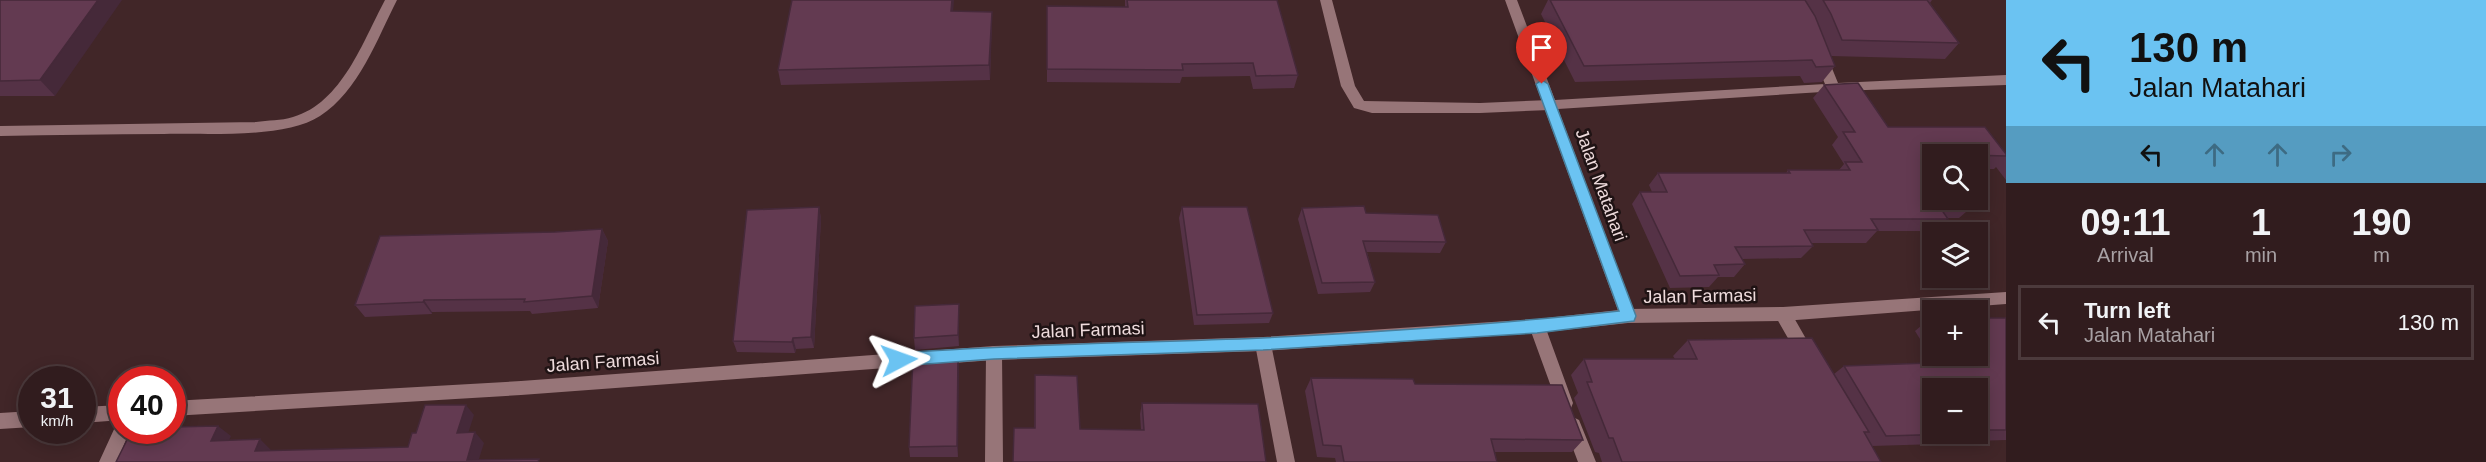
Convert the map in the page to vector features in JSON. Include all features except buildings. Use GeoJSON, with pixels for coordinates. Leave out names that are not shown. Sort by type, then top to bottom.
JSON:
{"type":"FeatureCollection","features":[{"type":"Feature","properties":{"kind":"street"},"geometry":{"type":"LineString","coordinates":[[0,131],[256,127],[297,122],[330,103],[345,84],[391,0]]}},
{"type":"Feature","properties":{"kind":"street"},"geometry":{"type":"LineString","coordinates":[[1326,0],[1348,86],[1359,105],[1372,108],[1480,108],[1550,105],[2006,80]]}},
{"type":"Feature","properties":{"kind":"street","name":"Jalan Matahari"},"geometry":{"type":"LineString","coordinates":[[1511,0],[1628,316]]}},
{"type":"Feature","properties":{"kind":"street"},"geometry":{"type":"LineString","coordinates":[[1814,41],[1833,88]]}},
{"type":"Feature","properties":{"kind":"street","name":"Jalan Farmasi"},"geometry":{"type":"LineString","coordinates":[[186,408],[521,388],[994,352],[1263,344],[1537,326],[1628,316],[1783,314],[2006,298]]}},
{"type":"Feature","properties":{"kind":"street"},"geometry":{"type":"LineString","coordinates":[[1783,314],[1818,373]]}},
{"type":"Feature","properties":{"kind":"street"},"geometry":{"type":"LineString","coordinates":[[1537,326],[1587,462]]}},
{"type":"Feature","properties":{"kind":"street"},"geometry":{"type":"LineString","coordinates":[[1263,344],[1286,462]]}},
{"type":"Feature","properties":{"kind":"street"},"geometry":{"type":"LineString","coordinates":[[994,352],[994,462]]}},
{"type":"Feature","properties":{"kind":"street"},"geometry":{"type":"LineString","coordinates":[[0,421],[18,420]]}},
{"type":"Feature","properties":{"kind":"street"},"geometry":{"type":"LineString","coordinates":[[108,462],[116,444]]}},
{"type":"Feature","properties":{"kind":"route"},"geometry":{"type":"LineString","coordinates":[[899,360],[994,352],[1263,344],[1537,326],[1628,316],[1542,84]]}}]}
